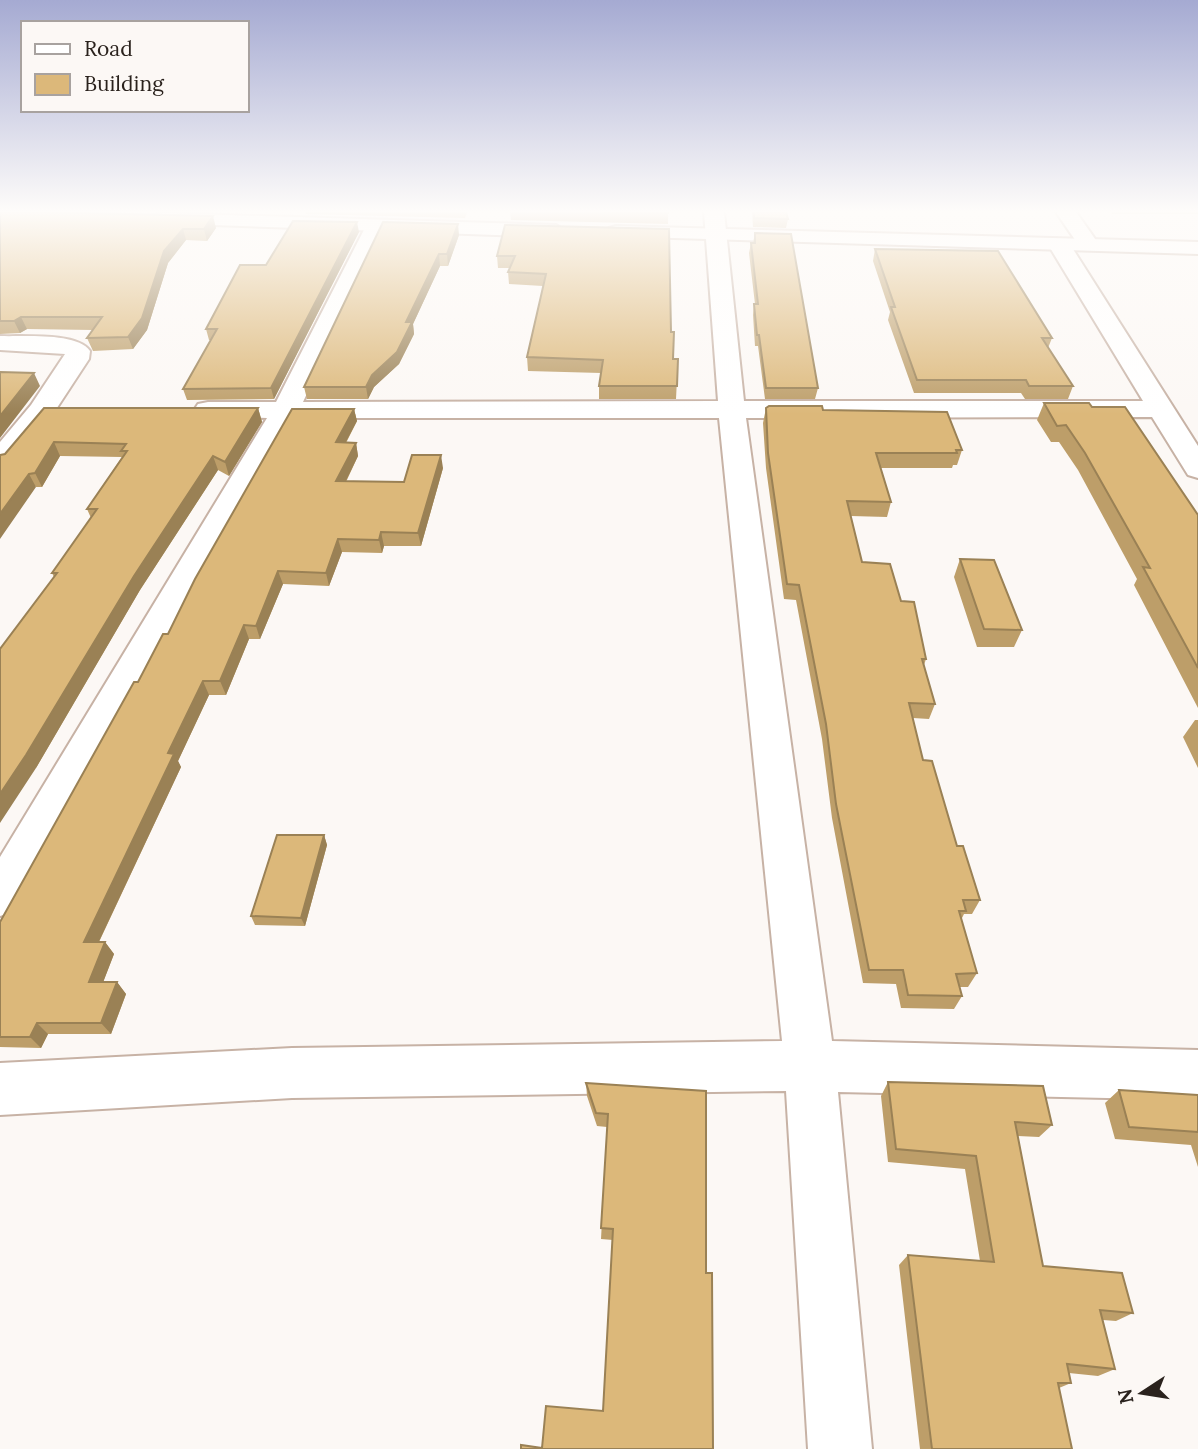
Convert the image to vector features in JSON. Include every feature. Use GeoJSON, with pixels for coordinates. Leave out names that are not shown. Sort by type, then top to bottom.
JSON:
{"type":"FeatureCollection","features":[{"type":"Feature","properties":{"kind":"street"},"geometry":{"type":"LineString","coordinates":[[0,897],[286,409],[349,280]]}},
{"type":"Feature","properties":{"kind":"street"},"geometry":{"type":"LineString","coordinates":[[720,280],[732,411],[810,1066],[840,1449]]}},
{"type":"Feature","properties":{"kind":"street"},"geometry":{"type":"LineString","coordinates":[[1081,280],[1198,469]]}},
{"type":"Feature","properties":{"kind":"street"},"geometry":{"type":"LineString","coordinates":[[0,343],[68,346],[78,351],[41,411],[0,460]]}},
{"type":"Feature","properties":{"kind":"street"},"geometry":{"type":"LineString","coordinates":[[177,410],[1161,409]]}},
{"type":"Feature","properties":{"kind":"street"},"geometry":{"type":"LineString","coordinates":[[41,411],[68,411]]}},
{"type":"Feature","properties":{"kind":"street"},"geometry":{"type":"LineString","coordinates":[[0,1089],[292,1073],[810,1066],[1198,1075]]}},
{"type":"Feature","properties":{"kind":"building"},"geometry":{"type":"Polygon","coordinates":[[[0,280],[155,280],[142,318],[128,337],[87,338],[102,317],[21,317],[14,321],[0,321],[0,280]]]}},
{"type":"Feature","properties":{"kind":"building"},"geometry":{"type":"Polygon","coordinates":[[[232,280],[327,280],[271,388],[183,389],[217,329],[206,329],[232,280]]]}},
{"type":"Feature","properties":{"kind":"building"},"geometry":{"type":"Polygon","coordinates":[[[355,280],[427,280],[406,322],[412,322],[397,352],[372,375],[366,387],[304,387],[355,280]]]}},
{"type":"Feature","properties":{"kind":"building"},"geometry":{"type":"Polygon","coordinates":[[[545,280],[670,280],[673,359],[678,359],[677,386],[599,386],[603,360],[527,357],[545,280]]]}},
{"type":"Feature","properties":{"kind":"building"},"geometry":{"type":"Polygon","coordinates":[[[755,280],[799,280],[818,388],[766,388],[754,304],[758,304],[755,280]]]}},
{"type":"Feature","properties":{"kind":"building"},"geometry":{"type":"Polygon","coordinates":[[[886,280],[1016,280],[1052,338],[1042,338],[1073,386],[1029,386],[1026,380],[917,380],[891,307],[895,307],[886,280]]]}},
{"type":"Feature","properties":{"kind":"building"},"geometry":{"type":"Polygon","coordinates":[[[0,372],[34,373],[0,416],[0,372]]]}},
{"type":"Feature","properties":{"kind":"building"},"geometry":{"type":"Polygon","coordinates":[[[1044,403],[1089,403],[1092,407],[1125,407],[1198,515],[1198,668],[1143,567],[1150,568],[1085,453],[1066,425],[1057,426],[1044,403]]]}},
{"type":"Feature","properties":{"kind":"building"},"geometry":{"type":"Polygon","coordinates":[[[822,406],[823,410],[947,412],[962,450],[956,450],[957,453],[876,453],[891,502],[847,501],[862,562],[890,564],[901,601],[914,602],[926,659],[922,659],[935,704],[909,703],[923,760],[932,761],[957,846],[963,846],[980,900],[963,900],[966,911],[959,911],[977,973],[956,974],[962,996],[908,995],[903,970],[869,970],[836,804],[826,724],[799,585],[787,584],[768,453],[766,408],[822,406]]]}},
{"type":"Feature","properties":{"kind":"building"},"geometry":{"type":"Polygon","coordinates":[[[44,408],[258,408],[225,462],[213,456],[134,576],[0,794],[0,649],[57,573],[52,573],[97,509],[87,509],[127,451],[121,451],[126,444],[54,442],[35,473],[29,474],[0,514],[0,455],[5,454],[44,408]]]}},
{"type":"Feature","properties":{"kind":"building"},"geometry":{"type":"Polygon","coordinates":[[[292,409],[354,409],[336,442],[356,443],[336,481],[404,482],[412,455],[441,455],[418,533],[381,532],[379,540],[338,539],[326,573],[278,571],[256,626],[244,625],[220,681],[203,681],[168,753],[174,754],[84,942],[105,942],[89,982],[117,982],[101,1023],[37,1023],[30,1037],[0,1037],[0,922],[134,682],[138,682],[163,634],[168,634],[195,579],[292,409]]]}},
{"type":"Feature","properties":{"kind":"building"},"geometry":{"type":"Polygon","coordinates":[[[960,559],[994,560],[1022,630],[984,629],[960,559]]]}},
{"type":"Feature","properties":{"kind":"building"},"geometry":{"type":"Polygon","coordinates":[[[277,835],[324,835],[301,918],[251,916],[277,835]]]}},
{"type":"Feature","properties":{"kind":"building"},"geometry":{"type":"Polygon","coordinates":[[[888,1082],[1043,1086],[1052,1125],[1015,1122],[1043,1266],[1122,1273],[1133,1313],[1100,1310],[1115,1369],[1067,1364],[1071,1383],[1058,1383],[1072,1449],[932,1449],[908,1255],[994,1262],[976,1156],[896,1149],[888,1082]]]}},
{"type":"Feature","properties":{"kind":"building"},"geometry":{"type":"Polygon","coordinates":[[[586,1083],[706,1091],[706,1273],[712,1273],[713,1449],[521,1449],[521,1445],[542,1448],[546,1406],[603,1411],[613,1229],[601,1228],[608,1114],[596,1113],[586,1083]]]}},
{"type":"Feature","properties":{"kind":"building"},"geometry":{"type":"Polygon","coordinates":[[[1119,1090],[1198,1095],[1198,1132],[1129,1127],[1119,1090]]]}}]}
